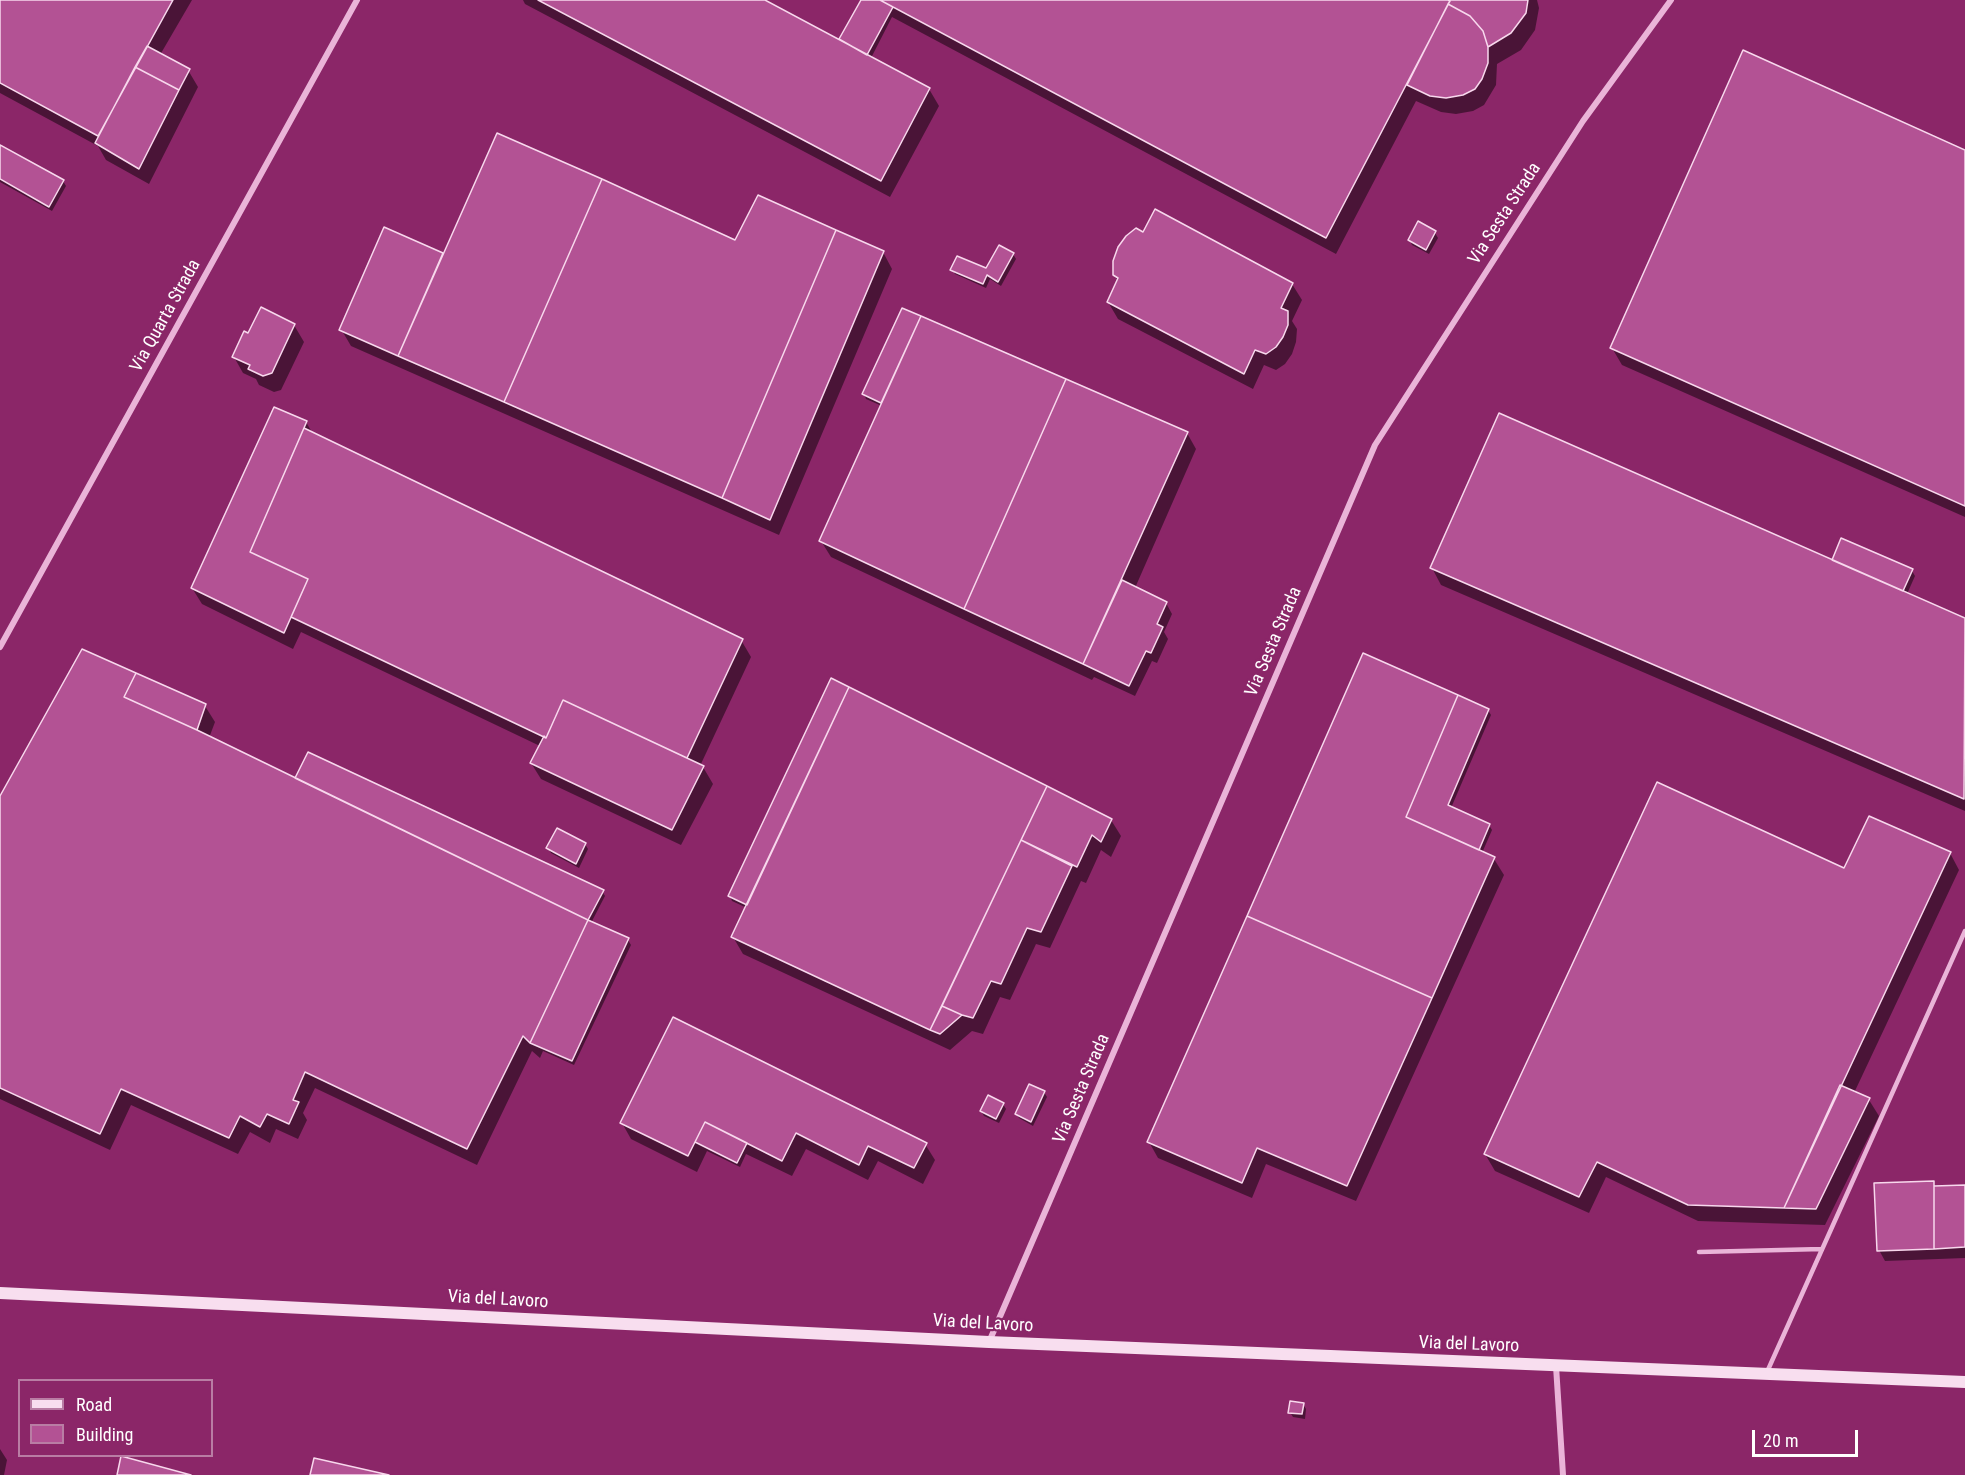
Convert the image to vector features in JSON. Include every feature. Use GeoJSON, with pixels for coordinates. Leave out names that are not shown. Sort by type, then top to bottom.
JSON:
{"type":"FeatureCollection","features":[{"type":"Feature","properties":{"kind":"street","name":"Via Quarta Strada"},"geometry":{"type":"LineString","coordinates":[[0,647],[357,0]]}},
{"type":"Feature","properties":{"kind":"street","name":"Via Sesta Strada"},"geometry":{"type":"LineString","coordinates":[[989,1342],[1375,445],[1582,121],[1671,0]]}},
{"type":"Feature","properties":{"kind":"street","name":"Via del Lavoro"},"geometry":{"type":"LineString","coordinates":[[0,1293],[989,1342],[1965,1382]]}},
{"type":"Feature","properties":{"kind":"street"},"geometry":{"type":"LineString","coordinates":[[1556,1366],[1563,1475]]}},
{"type":"Feature","properties":{"kind":"lane"},"geometry":{"type":"LineString","coordinates":[[1766,1374],[1965,931]]}},
{"type":"Feature","properties":{"kind":"lane"},"geometry":{"type":"LineString","coordinates":[[1700,1252],[1822,1249]]}},
{"type":"Feature","properties":{"kind":"building"},"geometry":{"type":"Polygon","coordinates":[[[0,0],[173,0],[98,136],[0,83],[0,0]]]}},
{"type":"Feature","properties":{"kind":"building"},"geometry":{"type":"Polygon","coordinates":[[[538,0],[765,0],[930,88],[881,181],[538,0]]]}},
{"type":"Feature","properties":{"kind":"building"},"geometry":{"type":"Polygon","coordinates":[[[861,0],[880,0],[893,7],[867,55],[839,39],[861,0]]]}},
{"type":"Feature","properties":{"kind":"building"},"geometry":{"type":"Polygon","coordinates":[[[880,0],[1448,0],[1450,1],[1326,238],[880,0]]]}},
{"type":"Feature","properties":{"kind":"building"},"geometry":{"type":"Polygon","coordinates":[[[1448,0],[1528,0],[1526,13],[1511,33],[1488,47],[1483,31],[1470,16],[1448,4],[1450,1],[1448,0]]]}},
{"type":"Feature","properties":{"kind":"building"},"geometry":{"type":"Polygon","coordinates":[[[1448,4],[1470,16],[1483,31],[1488,47],[1488,63],[1475,89],[1463,95],[1446,98],[1430,96],[1407,85],[1448,4]]]}},
{"type":"Feature","properties":{"kind":"building"},"geometry":{"type":"Polygon","coordinates":[[[147,46],[190,69],[179,90],[135,67],[147,46]]]}},
{"type":"Feature","properties":{"kind":"building"},"geometry":{"type":"Polygon","coordinates":[[[1743,50],[1965,150],[1965,506],[1610,348],[1743,50]]]}},
{"type":"Feature","properties":{"kind":"building"},"geometry":{"type":"Polygon","coordinates":[[[135,67],[179,90],[139,169],[95,143],[135,67]]]}},
{"type":"Feature","properties":{"kind":"building"},"geometry":{"type":"Polygon","coordinates":[[[497,133],[602,179],[504,402],[398,356],[497,133]]]}},
{"type":"Feature","properties":{"kind":"building"},"geometry":{"type":"Polygon","coordinates":[[[0,145],[64,180],[49,207],[0,179],[0,145]]]}},
{"type":"Feature","properties":{"kind":"building"},"geometry":{"type":"Polygon","coordinates":[[[602,179],[735,240],[758,195],[836,230],[722,498],[504,402],[602,179]]]}},
{"type":"Feature","properties":{"kind":"building"},"geometry":{"type":"Polygon","coordinates":[[[1155,209],[1293,283],[1281,308],[1288,311],[1288,325],[1283,337],[1276,347],[1266,354],[1255,350],[1244,374],[1107,302],[1118,278],[1113,275],[1113,261],[1118,247],[1136,228],[1143,232],[1155,209]]]}},
{"type":"Feature","properties":{"kind":"building"},"geometry":{"type":"Polygon","coordinates":[[[1418,221],[1436,231],[1426,250],[1408,240],[1418,221]]]}},
{"type":"Feature","properties":{"kind":"building"},"geometry":{"type":"Polygon","coordinates":[[[384,227],[443,253],[398,356],[339,330],[384,227]]]}},
{"type":"Feature","properties":{"kind":"building"},"geometry":{"type":"Polygon","coordinates":[[[836,230],[884,251],[770,520],[722,498],[836,230]]]}},
{"type":"Feature","properties":{"kind":"building"},"geometry":{"type":"Polygon","coordinates":[[[999,245],[1014,253],[998,282],[987,275],[983,284],[950,270],[957,256],[986,268],[999,245]]]}},
{"type":"Feature","properties":{"kind":"building"},"geometry":{"type":"Polygon","coordinates":[[[261,307],[295,324],[272,373],[263,376],[248,369],[250,365],[232,357],[244,331],[248,333],[261,307]]]}},
{"type":"Feature","properties":{"kind":"building"},"geometry":{"type":"Polygon","coordinates":[[[902,308],[921,316],[881,403],[862,394],[902,308]]]}},
{"type":"Feature","properties":{"kind":"building"},"geometry":{"type":"Polygon","coordinates":[[[921,316],[1066,379],[964,609],[819,541],[921,316]]]}},
{"type":"Feature","properties":{"kind":"building"},"geometry":{"type":"Polygon","coordinates":[[[1066,379],[1188,432],[1083,664],[964,609],[1066,379]]]}},
{"type":"Feature","properties":{"kind":"building"},"geometry":{"type":"Polygon","coordinates":[[[274,407],[307,421],[250,552],[308,579],[284,633],[191,588],[274,407]]]}},
{"type":"Feature","properties":{"kind":"building"},"geometry":{"type":"Polygon","coordinates":[[[1499,413],[1965,618],[1964,799],[1430,568],[1499,413]]]}},
{"type":"Feature","properties":{"kind":"building"},"geometry":{"type":"Polygon","coordinates":[[[304,428],[743,639],[687,758],[563,700],[546,738],[291,617],[308,579],[250,552],[304,428]]]}},
{"type":"Feature","properties":{"kind":"building"},"geometry":{"type":"Polygon","coordinates":[[[1841,538],[1913,569],[1903,591],[1832,560],[1841,538]]]}},
{"type":"Feature","properties":{"kind":"building"},"geometry":{"type":"Polygon","coordinates":[[[1122,580],[1167,602],[1157,624],[1163,627],[1151,653],[1146,651],[1129,686],[1083,664],[1122,580]]]}},
{"type":"Feature","properties":{"kind":"building"},"geometry":{"type":"Polygon","coordinates":[[[82,649],[136,673],[124,697],[197,730],[588,920],[530,1043],[523,1036],[467,1149],[305,1072],[293,1100],[299,1102],[289,1124],[267,1114],[260,1127],[240,1116],[229,1138],[121,1089],[100,1134],[0,1088],[0,796],[82,649]]]}},
{"type":"Feature","properties":{"kind":"building"},"geometry":{"type":"Polygon","coordinates":[[[1363,653],[1458,695],[1406,817],[1495,857],[1432,998],[1247,916],[1363,653]]]}},
{"type":"Feature","properties":{"kind":"building"},"geometry":{"type":"Polygon","coordinates":[[[136,673],[206,704],[197,730],[124,697],[136,673]]]}},
{"type":"Feature","properties":{"kind":"building"},"geometry":{"type":"Polygon","coordinates":[[[831,678],[849,687],[747,905],[728,896],[831,678]]]}},
{"type":"Feature","properties":{"kind":"building"},"geometry":{"type":"Polygon","coordinates":[[[849,687],[1047,786],[930,1030],[731,937],[849,687]]]}},
{"type":"Feature","properties":{"kind":"building"},"geometry":{"type":"Polygon","coordinates":[[[1458,695],[1489,709],[1448,805],[1490,824],[1479,850],[1406,817],[1458,695]]]}},
{"type":"Feature","properties":{"kind":"building"},"geometry":{"type":"Polygon","coordinates":[[[563,700],[704,766],[672,830],[530,763],[544,736],[546,738],[563,700]]]}},
{"type":"Feature","properties":{"kind":"building"},"geometry":{"type":"Polygon","coordinates":[[[308,752],[604,890],[588,920],[295,778],[308,752]]]}},
{"type":"Feature","properties":{"kind":"building"},"geometry":{"type":"Polygon","coordinates":[[[1657,782],[1844,868],[1869,816],[1951,852],[1784,1208],[1688,1205],[1597,1162],[1579,1197],[1484,1154],[1657,782]]]}},
{"type":"Feature","properties":{"kind":"building"},"geometry":{"type":"Polygon","coordinates":[[[1047,786],[1112,819],[1101,842],[1092,835],[1077,867],[1021,840],[1047,786]]]}},
{"type":"Feature","properties":{"kind":"building"},"geometry":{"type":"Polygon","coordinates":[[[557,828],[586,843],[576,864],[546,848],[557,828]]]}},
{"type":"Feature","properties":{"kind":"building"},"geometry":{"type":"Polygon","coordinates":[[[1021,840],[1072,866],[1041,932],[1027,928],[1001,984],[991,981],[973,1018],[962,1015],[942,1006],[1021,840]]]}},
{"type":"Feature","properties":{"kind":"building"},"geometry":{"type":"Polygon","coordinates":[[[1247,916],[1432,998],[1347,1186],[1257,1148],[1242,1183],[1147,1142],[1247,916]]]}},
{"type":"Feature","properties":{"kind":"building"},"geometry":{"type":"Polygon","coordinates":[[[588,920],[629,938],[572,1061],[530,1043],[588,920]]]}},
{"type":"Feature","properties":{"kind":"building"},"geometry":{"type":"Polygon","coordinates":[[[942,1006],[962,1015],[940,1034],[930,1030],[942,1006]]]}},
{"type":"Feature","properties":{"kind":"building"},"geometry":{"type":"Polygon","coordinates":[[[673,1017],[927,1143],[914,1168],[868,1146],[859,1165],[796,1133],[782,1161],[705,1122],[688,1156],[620,1123],[673,1017]]]}},
{"type":"Feature","properties":{"kind":"building"},"geometry":{"type":"Polygon","coordinates":[[[1029,1084],[1045,1091],[1031,1122],[1015,1114],[1029,1084]]]}},
{"type":"Feature","properties":{"kind":"building"},"geometry":{"type":"Polygon","coordinates":[[[1840,1085],[1870,1098],[1816,1209],[1784,1208],[1840,1085]]]}},
{"type":"Feature","properties":{"kind":"building"},"geometry":{"type":"Polygon","coordinates":[[[988,1095],[1004,1103],[996,1119],[980,1111],[988,1095]]]}},
{"type":"Feature","properties":{"kind":"building"},"geometry":{"type":"Polygon","coordinates":[[[705,1122],[747,1143],[737,1163],[695,1142],[705,1122]]]}},
{"type":"Feature","properties":{"kind":"building"},"geometry":{"type":"Polygon","coordinates":[[[1934,1181],[1934,1249],[1877,1251],[1874,1183],[1934,1181]]]}},
{"type":"Feature","properties":{"kind":"building"},"geometry":{"type":"Polygon","coordinates":[[[1965,1185],[1965,1247],[1934,1249],[1934,1186],[1965,1185]]]}},
{"type":"Feature","properties":{"kind":"building"},"geometry":{"type":"Polygon","coordinates":[[[1290,1401],[1304,1403],[1302,1414],[1288,1413],[1290,1401]]]}},
{"type":"Feature","properties":{"kind":"building"},"geometry":{"type":"Polygon","coordinates":[[[121,1457],[125,1457],[191,1475],[117,1475],[121,1457]]]}},
{"type":"Feature","properties":{"kind":"building"},"geometry":{"type":"Polygon","coordinates":[[[314,1458],[389,1475],[310,1475],[314,1458]]]}}]}
